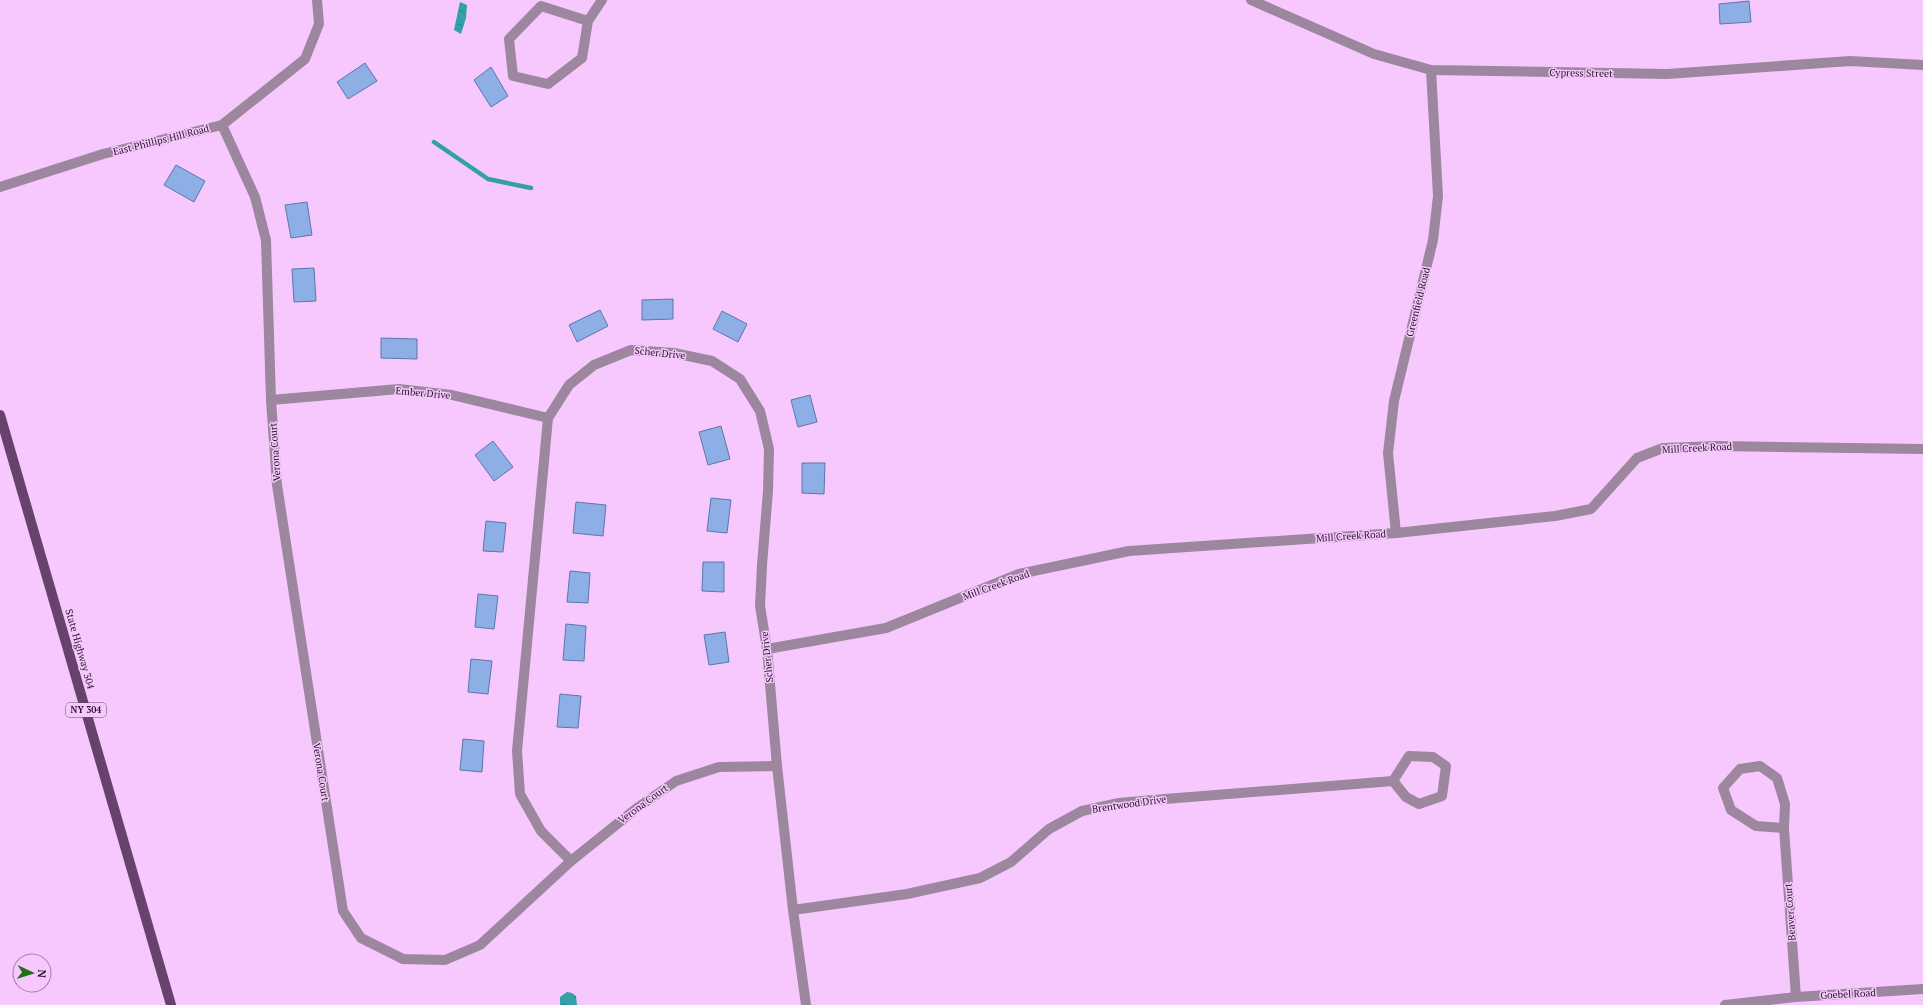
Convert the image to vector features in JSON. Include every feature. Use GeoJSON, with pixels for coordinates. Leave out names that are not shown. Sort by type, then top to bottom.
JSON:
{"type":"FeatureCollection","features":[{"type":"Feature","properties":{"kind":"main road","name":"State Highway 304"},"geometry":{"type":"LineString","coordinates":[[0,415],[171,1005]]}},
{"type":"Feature","properties":{"kind":"street","name":"East Phillips Hill Road"},"geometry":{"type":"LineString","coordinates":[[0,187],[103,154],[222,125],[305,59],[319,24],[318,0]]}},
{"type":"Feature","properties":{"kind":"street"},"geometry":{"type":"LineString","coordinates":[[588,21],[541,6],[509,39],[512,76],[548,84],[582,58],[588,21],[602,0]]}},
{"type":"Feature","properties":{"kind":"street","name":"Cypress Street"},"geometry":{"type":"LineString","coordinates":[[1252,0],[1374,54],[1431,70],[1667,74],[1850,61],[1923,64]]}},
{"type":"Feature","properties":{"kind":"street","name":"Greenfield Road"},"geometry":{"type":"LineString","coordinates":[[1396,533],[1388,452],[1394,401],[1433,240],[1438,196],[1431,70]]}},
{"type":"Feature","properties":{"kind":"street","name":"Verona Court"},"geometry":{"type":"LineString","coordinates":[[222,125],[255,198],[266,240],[271,400],[277,485],[343,911],[361,938],[403,959],[445,960],[480,945],[571,861],[637,808],[676,780],[719,768],[777,766]]}},
{"type":"Feature","properties":{"kind":"street","name":"Scher Drive"},"geometry":{"type":"LineString","coordinates":[[571,861],[541,831],[520,794],[517,751],[548,418],[568,385],[594,365],[631,350],[674,353],[712,361],[740,379],[760,411],[769,449],[768,491],[760,606],[767,649],[777,766],[793,910],[806,1005]]}},
{"type":"Feature","properties":{"kind":"street","name":"Ember Drive"},"geometry":{"type":"LineString","coordinates":[[271,400],[399,389],[452,395],[548,418]]}},
{"type":"Feature","properties":{"kind":"street","name":"Mill Creek Road"},"geometry":{"type":"LineString","coordinates":[[767,649],[886,628],[1019,574],[1129,551],[1396,533],[1555,516],[1591,509],[1637,458],[1663,448],[1717,446],[1923,449]]}},
{"type":"Feature","properties":{"kind":"street"},"geometry":{"type":"LineString","coordinates":[[1409,756],[1433,757],[1446,766],[1442,796],[1419,804],[1406,797],[1393,780],[1409,756]]}},
{"type":"Feature","properties":{"kind":"street","name":"Beaver Court"},"geometry":{"type":"LineString","coordinates":[[1784,828],[1756,826],[1731,810],[1723,788],[1740,769],[1760,766],[1778,778],[1786,804],[1784,828],[1796,997]]}},
{"type":"Feature","properties":{"kind":"street","name":"Brentwood Drive"},"geometry":{"type":"LineString","coordinates":[[793,910],[907,894],[980,878],[1011,862],[1049,828],[1082,811],[1119,803],[1393,780]]}},
{"type":"Feature","properties":{"kind":"street","name":"Goebel Road"},"geometry":{"type":"LineString","coordinates":[[1725,1005],[1796,997],[1923,989]]}},
{"type":"Feature","properties":{"kind":"water"},"geometry":{"type":"Polygon","coordinates":[[[460,2],[467,5],[466,18],[461,34],[454,30],[460,2]]]}},
{"type":"Feature","properties":{"kind":"water"},"geometry":{"type":"Polygon","coordinates":[[[567,992],[576,996],[577,1005],[560,1005],[560,997],[567,992]]]}},
{"type":"Feature","properties":{"kind":"building"},"geometry":{"type":"Polygon","coordinates":[[[1749,1],[1751,22],[1720,24],[1719,4],[1749,1]]]}},
{"type":"Feature","properties":{"kind":"building"},"geometry":{"type":"Polygon","coordinates":[[[365,63],[377,81],[348,99],[337,82],[365,63]]]}},
{"type":"Feature","properties":{"kind":"building"},"geometry":{"type":"Polygon","coordinates":[[[491,67],[508,96],[491,107],[474,80],[491,67]]]}},
{"type":"Feature","properties":{"kind":"building"},"geometry":{"type":"Polygon","coordinates":[[[176,165],[205,181],[194,202],[164,185],[176,165]]]}},
{"type":"Feature","properties":{"kind":"building"},"geometry":{"type":"Polygon","coordinates":[[[307,202],[312,235],[291,238],[285,205],[307,202]]]}},
{"type":"Feature","properties":{"kind":"building"},"geometry":{"type":"Polygon","coordinates":[[[314,268],[316,301],[294,302],[292,269],[314,268]]]}},
{"type":"Feature","properties":{"kind":"building"},"geometry":{"type":"Polygon","coordinates":[[[673,299],[673,319],[642,320],[642,300],[673,299]]]}},
{"type":"Feature","properties":{"kind":"building"},"geometry":{"type":"Polygon","coordinates":[[[600,310],[608,326],[577,342],[569,325],[600,310]]]}},
{"type":"Feature","properties":{"kind":"building"},"geometry":{"type":"Polygon","coordinates":[[[722,311],[747,324],[738,342],[713,329],[722,311]]]}},
{"type":"Feature","properties":{"kind":"building"},"geometry":{"type":"Polygon","coordinates":[[[381,338],[417,339],[417,359],[381,358],[381,338]]]}},
{"type":"Feature","properties":{"kind":"building"},"geometry":{"type":"Polygon","coordinates":[[[810,395],[817,422],[798,427],[791,400],[810,395]]]}},
{"type":"Feature","properties":{"kind":"building"},"geometry":{"type":"Polygon","coordinates":[[[721,426],[730,459],[708,465],[699,432],[721,426]]]}},
{"type":"Feature","properties":{"kind":"building"},"geometry":{"type":"Polygon","coordinates":[[[493,441],[513,467],[494,481],[475,455],[493,441]]]}},
{"type":"Feature","properties":{"kind":"building"},"geometry":{"type":"Polygon","coordinates":[[[802,463],[825,463],[824,494],[802,493],[802,463]]]}},
{"type":"Feature","properties":{"kind":"building"},"geometry":{"type":"Polygon","coordinates":[[[711,498],[731,500],[727,533],[707,531],[711,498]]]}},
{"type":"Feature","properties":{"kind":"building"},"geometry":{"type":"Polygon","coordinates":[[[576,502],[606,505],[603,536],[573,533],[576,502]]]}},
{"type":"Feature","properties":{"kind":"building"},"geometry":{"type":"Polygon","coordinates":[[[486,521],[506,523],[503,552],[483,551],[486,521]]]}},
{"type":"Feature","properties":{"kind":"building"},"geometry":{"type":"Polygon","coordinates":[[[703,562],[724,562],[724,592],[702,591],[703,562]]]}},
{"type":"Feature","properties":{"kind":"building"},"geometry":{"type":"Polygon","coordinates":[[[570,571],[590,573],[588,603],[567,602],[570,571]]]}},
{"type":"Feature","properties":{"kind":"building"},"geometry":{"type":"Polygon","coordinates":[[[478,594],[498,596],[494,629],[475,627],[478,594]]]}},
{"type":"Feature","properties":{"kind":"building"},"geometry":{"type":"Polygon","coordinates":[[[566,624],[586,626],[584,661],[563,660],[566,624]]]}},
{"type":"Feature","properties":{"kind":"building"},"geometry":{"type":"Polygon","coordinates":[[[725,632],[729,662],[709,665],[704,635],[725,632]]]}},
{"type":"Feature","properties":{"kind":"building"},"geometry":{"type":"Polygon","coordinates":[[[471,659],[492,661],[488,694],[468,692],[471,659]]]}},
{"type":"Feature","properties":{"kind":"building"},"geometry":{"type":"Polygon","coordinates":[[[560,694],[581,696],[578,728],[557,727],[560,694]]]}},
{"type":"Feature","properties":{"kind":"building"},"geometry":{"type":"Polygon","coordinates":[[[463,739],[484,741],[482,772],[460,770],[463,739]]]}},
{"type":"Feature","properties":{"kind":"waterway"},"geometry":{"type":"LineString","coordinates":[[434,142],[488,179],[531,188]]}}]}
